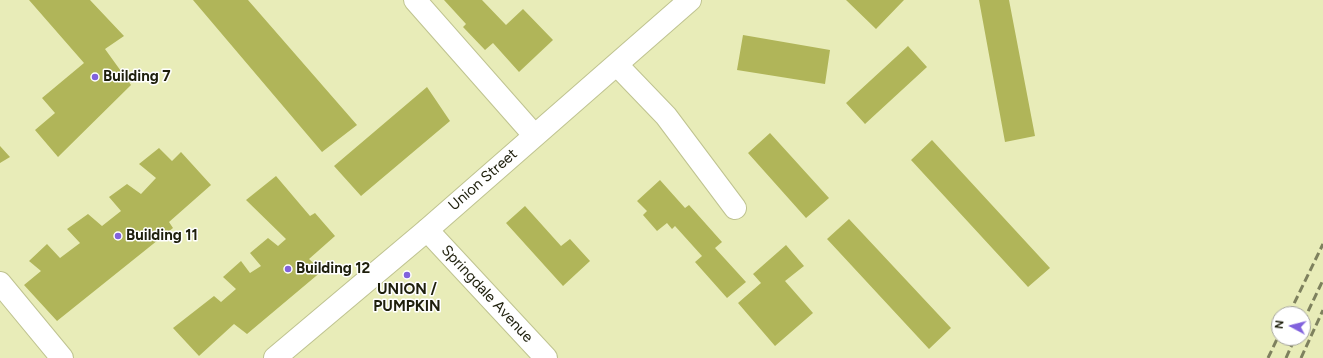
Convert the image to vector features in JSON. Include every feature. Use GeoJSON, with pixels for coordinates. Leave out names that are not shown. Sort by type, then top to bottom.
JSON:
{"type":"FeatureCollection","features":[{"type":"Feature","properties":{"kind":"main road"},"geometry":{"type":"LineString","coordinates":[[415,0],[534,136]]}},
{"type":"Feature","properties":{"kind":"main road","name":"Union Street"},"geometry":{"type":"LineString","coordinates":[[275,358],[427,230],[690,0]]}},
{"type":"Feature","properties":{"kind":"main road"},"geometry":{"type":"LineString","coordinates":[[616,65],[666,116],[735,208]]}},
{"type":"Feature","properties":{"kind":"main road","name":"Springdale Avenue"},"geometry":{"type":"LineString","coordinates":[[427,230],[546,358]]}},
{"type":"Feature","properties":{"kind":"main road"},"geometry":{"type":"LineString","coordinates":[[0,283],[62,358]]}},
{"type":"Feature","properties":{"kind":"building","name":"Building 7"},"geometry":{"type":"Polygon","coordinates":[[[29,0],[90,0],[124,36],[105,49],[131,85],[58,157],[35,130],[55,113],[42,98],[84,63],[29,0]]]}},
{"type":"Feature","properties":{"kind":"building"},"geometry":{"type":"Polygon","coordinates":[[[193,0],[248,0],[357,125],[322,152],[193,0]]]}},
{"type":"Feature","properties":{"kind":"building"},"geometry":{"type":"Polygon","coordinates":[[[444,0],[482,0],[506,25],[523,9],[553,40],[519,72],[493,43],[485,50],[463,27],[466,24],[444,0]]]}},
{"type":"Feature","properties":{"kind":"building"},"geometry":{"type":"Polygon","coordinates":[[[846,0],[904,0],[876,29],[846,0]]]}},
{"type":"Feature","properties":{"kind":"building"},"geometry":{"type":"Polygon","coordinates":[[[979,0],[1009,0],[1035,136],[1005,142],[979,0]]]}},
{"type":"Feature","properties":{"kind":"building"},"geometry":{"type":"Polygon","coordinates":[[[743,35],[830,50],[825,84],[737,70],[743,35]]]}},
{"type":"Feature","properties":{"kind":"building"},"geometry":{"type":"Polygon","coordinates":[[[908,46],[927,67],[865,124],[846,103],[908,46]]]}},
{"type":"Feature","properties":{"kind":"building"},"geometry":{"type":"Polygon","coordinates":[[[427,87],[450,121],[361,196],[334,166],[427,87]]]}},
{"type":"Feature","properties":{"kind":"building"},"geometry":{"type":"Polygon","coordinates":[[[770,133],[829,198],[806,218],[748,153],[770,133]]]}},
{"type":"Feature","properties":{"kind":"building"},"geometry":{"type":"Polygon","coordinates":[[[932,140],[1050,268],[1028,287],[911,160],[932,140]]]}},
{"type":"Feature","properties":{"kind":"building"},"geometry":{"type":"Polygon","coordinates":[[[0,146],[10,157],[0,163],[0,146]]]}},
{"type":"Feature","properties":{"kind":"building","name":"Building 11"},"geometry":{"type":"Polygon","coordinates":[[[159,148],[172,161],[181,152],[211,185],[169,222],[173,228],[57,321],[24,285],[41,271],[29,261],[47,244],[60,258],[80,243],[67,229],[88,214],[102,226],[121,211],[109,197],[127,184],[141,194],[156,178],[139,164],[159,148]]]}},
{"type":"Feature","properties":{"kind":"building","name":"Building 12"},"geometry":{"type":"Polygon","coordinates":[[[276,176],[310,216],[315,213],[335,236],[309,259],[322,271],[247,334],[234,324],[199,356],[173,328],[214,296],[221,302],[236,289],[223,277],[241,261],[250,273],[261,266],[250,253],[268,238],[278,246],[286,239],[246,200],[276,176]]]}},
{"type":"Feature","properties":{"kind":"building"},"geometry":{"type":"Polygon","coordinates":[[[660,180],[685,208],[689,205],[722,242],[715,248],[746,282],[727,298],[695,262],[702,256],[675,226],[672,229],[667,223],[657,231],[643,215],[647,211],[637,201],[660,180]]]}},
{"type":"Feature","properties":{"kind":"building"},"geometry":{"type":"Polygon","coordinates":[[[525,206],[561,246],[570,239],[590,261],[563,286],[506,223],[525,206]]]}},
{"type":"Feature","properties":{"kind":"building"},"geometry":{"type":"Polygon","coordinates":[[[849,219],[951,328],[929,349],[827,239],[849,219]]]}},
{"type":"Feature","properties":{"kind":"building"},"geometry":{"type":"Polygon","coordinates":[[[786,245],[804,266],[785,281],[813,313],[775,346],[738,303],[761,283],[753,274],[786,245]]]}},
{"type":"Feature","properties":{"kind":"railway"},"geometry":{"type":"LineString","coordinates":[[1293,306],[1323,244]]}},
{"type":"Feature","properties":{"kind":"railway"},"geometry":{"type":"LineString","coordinates":[[1311,306],[1323,280]]}},
{"type":"Feature","properties":{"kind":"railway"},"geometry":{"type":"LineString","coordinates":[[1301,358],[1323,310]]}},
{"type":"Feature","properties":{"kind":"railway"},"geometry":{"type":"LineString","coordinates":[[1268,358],[1274,346]]}},
{"type":"Feature","properties":{"kind":"railway"},"geometry":{"type":"LineString","coordinates":[[1286,358],[1291,346]]}},
{"type":"Feature","properties":{"kind":"place","name":"Building 7"},"geometry":{"type":"Point","coordinates":[95,77]}},
{"type":"Feature","properties":{"kind":"place","name":"Building 11"},"geometry":{"type":"Point","coordinates":[118,236]}},
{"type":"Feature","properties":{"kind":"place","name":"Building 12"},"geometry":{"type":"Point","coordinates":[288,269]}},
{"type":"Feature","properties":{"kind":"place","name":"UNION / PUMPKIN"},"geometry":{"type":"Point","coordinates":[407,275]}}]}
